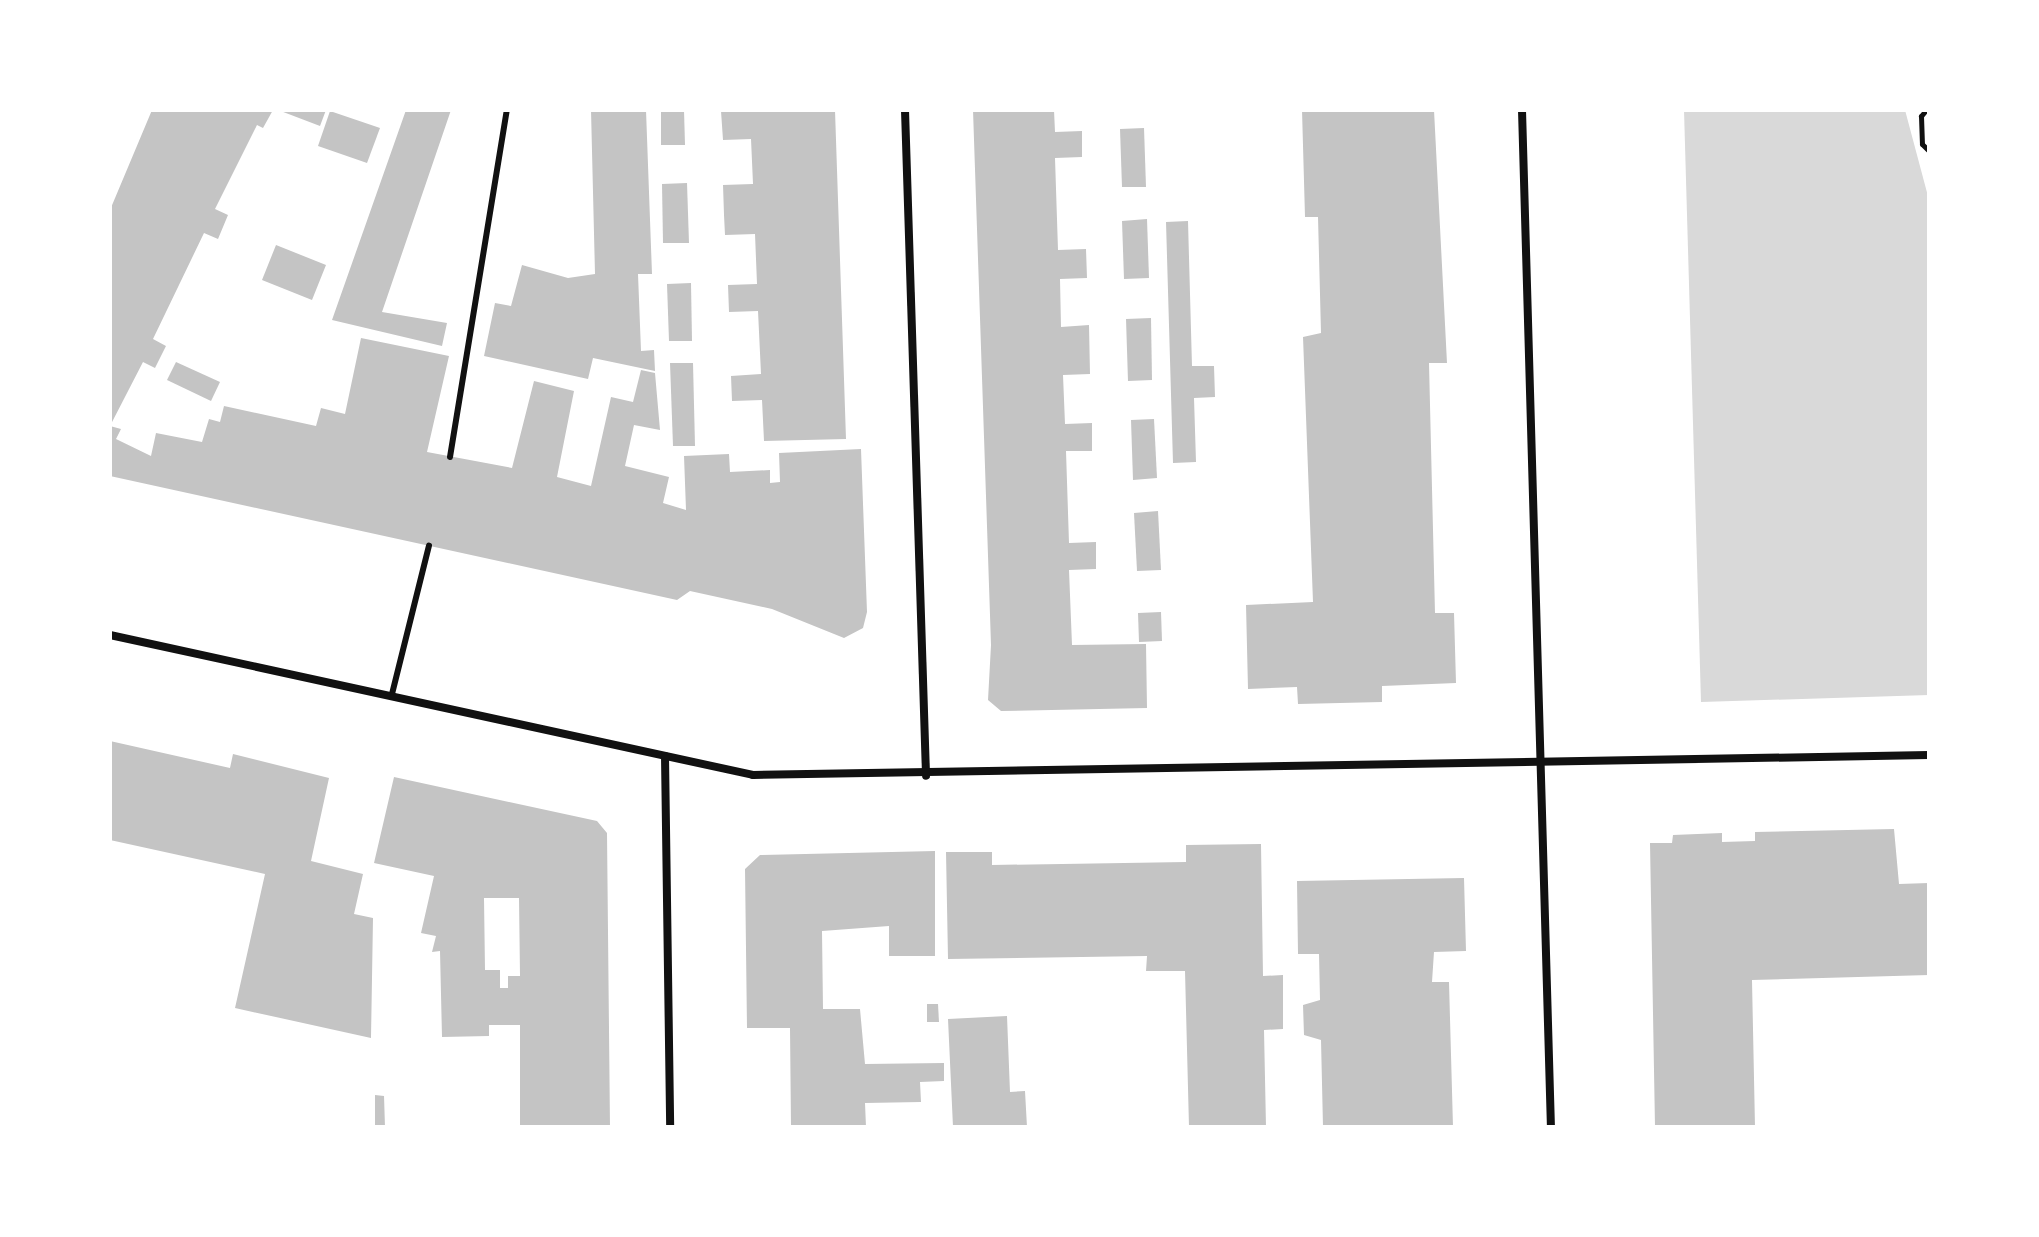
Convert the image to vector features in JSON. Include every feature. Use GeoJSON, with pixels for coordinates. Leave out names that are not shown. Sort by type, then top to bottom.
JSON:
{"type":"FeatureCollection","features":[{"type":"Feature","properties":{"kind":"street"},"geometry":{"type":"LineString","coordinates":[[905,110],[926,776]]}},
{"type":"Feature","properties":{"kind":"street"},"geometry":{"type":"LineString","coordinates":[[1522,110],[1551,1127]]}},
{"type":"Feature","properties":{"kind":"street"},"geometry":{"type":"LineString","coordinates":[[110,635],[753,775],[926,776],[1541,766],[1929,755]]}},
{"type":"Feature","properties":{"kind":"street"},"geometry":{"type":"LineString","coordinates":[[665,756],[670,1127]]}},
{"type":"Feature","properties":{"kind":"lane"},"geometry":{"type":"LineString","coordinates":[[450,457],[507,110]]}},
{"type":"Feature","properties":{"kind":"lane"},"geometry":{"type":"LineString","coordinates":[[392,694],[429,546]]}},
{"type":"Feature","properties":{"kind":"path"},"geometry":{"type":"LineString","coordinates":[[1926,110],[1921,116],[1922,144],[1929,151]]}},
{"type":"Feature","properties":{"kind":"shaded area"},"geometry":{"type":"Polygon","coordinates":[[[1684,110],[1905,110],[1929,200],[1929,695],[1701,702],[1684,110]]]}},
{"type":"Feature","properties":{"kind":"building"},"geometry":{"type":"Polygon","coordinates":[[[152,110],[273,110],[263,128],[257,125],[215,209],[228,215],[218,239],[204,233],[153,339],[166,346],[155,368],[143,362],[110,426],[110,210],[152,110]]]}},
{"type":"Feature","properties":{"kind":"building"},"geometry":{"type":"Polygon","coordinates":[[[278,110],[326,110],[320,126],[278,110]]]}},
{"type":"Feature","properties":{"kind":"building"},"geometry":{"type":"Polygon","coordinates":[[[406,110],[451,110],[382,312],[447,323],[442,346],[332,320],[406,110]]]}},
{"type":"Feature","properties":{"kind":"building"},"geometry":{"type":"Polygon","coordinates":[[[591,110],[646,110],[652,274],[638,274],[641,351],[654,350],[655,371],[593,358],[588,379],[484,356],[495,303],[511,306],[522,265],[568,278],[595,274],[591,110]]]}},
{"type":"Feature","properties":{"kind":"building"},"geometry":{"type":"Polygon","coordinates":[[[661,110],[684,110],[685,145],[661,145],[661,110]]]}},
{"type":"Feature","properties":{"kind":"building"},"geometry":{"type":"Polygon","coordinates":[[[835,110],[846,439],[764,441],[762,400],[732,401],[731,376],[761,374],[758,311],[729,312],[728,285],[757,284],[755,234],[725,235],[724,215],[723,185],[753,184],[751,139],[723,140],[721,111],[835,110]]]}},
{"type":"Feature","properties":{"kind":"building"},"geometry":{"type":"Polygon","coordinates":[[[973,110],[1054,110],[1055,132],[1082,131],[1082,157],[1055,158],[1058,250],[1086,249],[1087,278],[1060,279],[1061,327],[1089,325],[1090,374],[1063,375],[1065,424],[1092,423],[1092,451],[1066,451],[1069,543],[1096,542],[1096,569],[1069,570],[1072,645],[1146,644],[1147,708],[1001,711],[988,700],[991,645],[973,110]]]}},
{"type":"Feature","properties":{"kind":"building"},"geometry":{"type":"Polygon","coordinates":[[[1302,110],[1434,110],[1447,363],[1429,363],[1435,613],[1454,613],[1456,683],[1382,686],[1382,702],[1298,704],[1297,687],[1248,689],[1246,605],[1313,602],[1303,337],[1321,333],[1318,217],[1305,217],[1302,110]]]}},
{"type":"Feature","properties":{"kind":"building"},"geometry":{"type":"Polygon","coordinates":[[[330,111],[380,128],[367,163],[318,146],[330,111]]]}},
{"type":"Feature","properties":{"kind":"building"},"geometry":{"type":"Polygon","coordinates":[[[1144,128],[1146,187],[1122,187],[1120,129],[1144,128]]]}},
{"type":"Feature","properties":{"kind":"building"},"geometry":{"type":"Polygon","coordinates":[[[687,183],[689,243],[663,243],[662,184],[687,183]]]}},
{"type":"Feature","properties":{"kind":"building"},"geometry":{"type":"Polygon","coordinates":[[[1147,219],[1149,278],[1124,279],[1122,221],[1147,219]]]}},
{"type":"Feature","properties":{"kind":"building"},"geometry":{"type":"Polygon","coordinates":[[[1188,221],[1192,366],[1214,366],[1215,397],[1194,398],[1196,462],[1173,463],[1166,222],[1188,221]]]}},
{"type":"Feature","properties":{"kind":"building"},"geometry":{"type":"Polygon","coordinates":[[[276,245],[326,265],[312,300],[262,280],[276,245]]]}},
{"type":"Feature","properties":{"kind":"building"},"geometry":{"type":"Polygon","coordinates":[[[691,283],[692,341],[669,341],[667,284],[691,283]]]}},
{"type":"Feature","properties":{"kind":"building"},"geometry":{"type":"Polygon","coordinates":[[[1151,318],[1152,380],[1128,381],[1126,319],[1151,318]]]}},
{"type":"Feature","properties":{"kind":"building"},"geometry":{"type":"Polygon","coordinates":[[[361,338],[449,356],[427,452],[512,468],[534,381],[574,391],[557,477],[591,486],[611,397],[633,402],[641,370],[655,373],[660,430],[634,425],[625,466],[669,477],[663,503],[686,510],[684,456],[729,454],[730,472],[770,470],[770,483],[780,482],[779,453],[861,449],[867,612],[863,628],[844,638],[772,609],[690,591],[677,600],[110,476],[110,426],[121,429],[116,439],[151,456],[156,433],[202,442],[209,419],[220,422],[224,406],[316,426],[321,408],[345,414],[361,338]]]}},
{"type":"Feature","properties":{"kind":"building"},"geometry":{"type":"Polygon","coordinates":[[[176,362],[220,382],[211,401],[167,380],[176,362]]]}},
{"type":"Feature","properties":{"kind":"building"},"geometry":{"type":"Polygon","coordinates":[[[670,363],[693,363],[695,446],[673,446],[670,363]]]}},
{"type":"Feature","properties":{"kind":"building"},"geometry":{"type":"Polygon","coordinates":[[[1154,419],[1157,478],[1133,480],[1131,420],[1154,419]]]}},
{"type":"Feature","properties":{"kind":"building"},"geometry":{"type":"Polygon","coordinates":[[[1158,511],[1161,570],[1137,571],[1134,513],[1158,511]]]}},
{"type":"Feature","properties":{"kind":"building"},"geometry":{"type":"Polygon","coordinates":[[[1161,612],[1162,641],[1139,642],[1138,613],[1161,612]]]}},
{"type":"Feature","properties":{"kind":"building"},"geometry":{"type":"Polygon","coordinates":[[[110,741],[230,768],[233,754],[329,778],[311,861],[363,874],[354,914],[373,918],[371,1038],[235,1008],[265,874],[110,840],[110,741]]]}},
{"type":"Feature","properties":{"kind":"building"},"geometry":{"type":"Polygon","coordinates":[[[394,777],[597,821],[607,833],[610,1127],[520,1127],[520,1025],[489,1025],[489,1036],[442,1037],[440,951],[432,952],[436,936],[421,933],[434,876],[374,863],[394,777]],[[484,898],[485,970],[500,970],[500,988],[508,988],[508,976],[520,976],[519,898],[484,898]]]}},
{"type":"Feature","properties":{"kind":"building"},"geometry":{"type":"Polygon","coordinates":[[[1894,829],[1899,884],[1929,883],[1929,975],[1752,980],[1755,1127],[1655,1127],[1650,843],[1672,843],[1673,835],[1722,833],[1722,842],[1755,841],[1755,832],[1894,829]]]}},
{"type":"Feature","properties":{"kind":"building"},"geometry":{"type":"Polygon","coordinates":[[[1261,844],[1263,976],[1283,975],[1283,1029],[1264,1030],[1266,1127],[1189,1127],[1185,971],[1146,971],[1147,956],[948,959],[946,852],[992,852],[992,865],[1186,862],[1186,845],[1261,844]]]}},
{"type":"Feature","properties":{"kind":"building"},"geometry":{"type":"Polygon","coordinates":[[[935,851],[935,956],[889,956],[889,926],[822,931],[823,1009],[860,1009],[865,1064],[944,1063],[944,1081],[920,1082],[921,1102],[865,1103],[866,1127],[791,1127],[790,1028],[747,1028],[745,869],[760,855],[935,851]]]}},
{"type":"Feature","properties":{"kind":"building"},"geometry":{"type":"Polygon","coordinates":[[[1464,878],[1466,951],[1434,952],[1432,982],[1449,982],[1453,1127],[1323,1127],[1321,1040],[1304,1035],[1303,1005],[1320,1000],[1319,954],[1298,954],[1297,881],[1464,878]]]}},
{"type":"Feature","properties":{"kind":"building"},"geometry":{"type":"Polygon","coordinates":[[[927,1004],[938,1004],[939,1022],[927,1022],[927,1004]]]}},
{"type":"Feature","properties":{"kind":"building"},"geometry":{"type":"Polygon","coordinates":[[[1007,1016],[1010,1092],[1025,1091],[1027,1127],[953,1127],[948,1019],[1007,1016]]]}},
{"type":"Feature","properties":{"kind":"building"},"geometry":{"type":"Polygon","coordinates":[[[375,1095],[384,1096],[385,1127],[375,1127],[375,1095]]]}}]}
